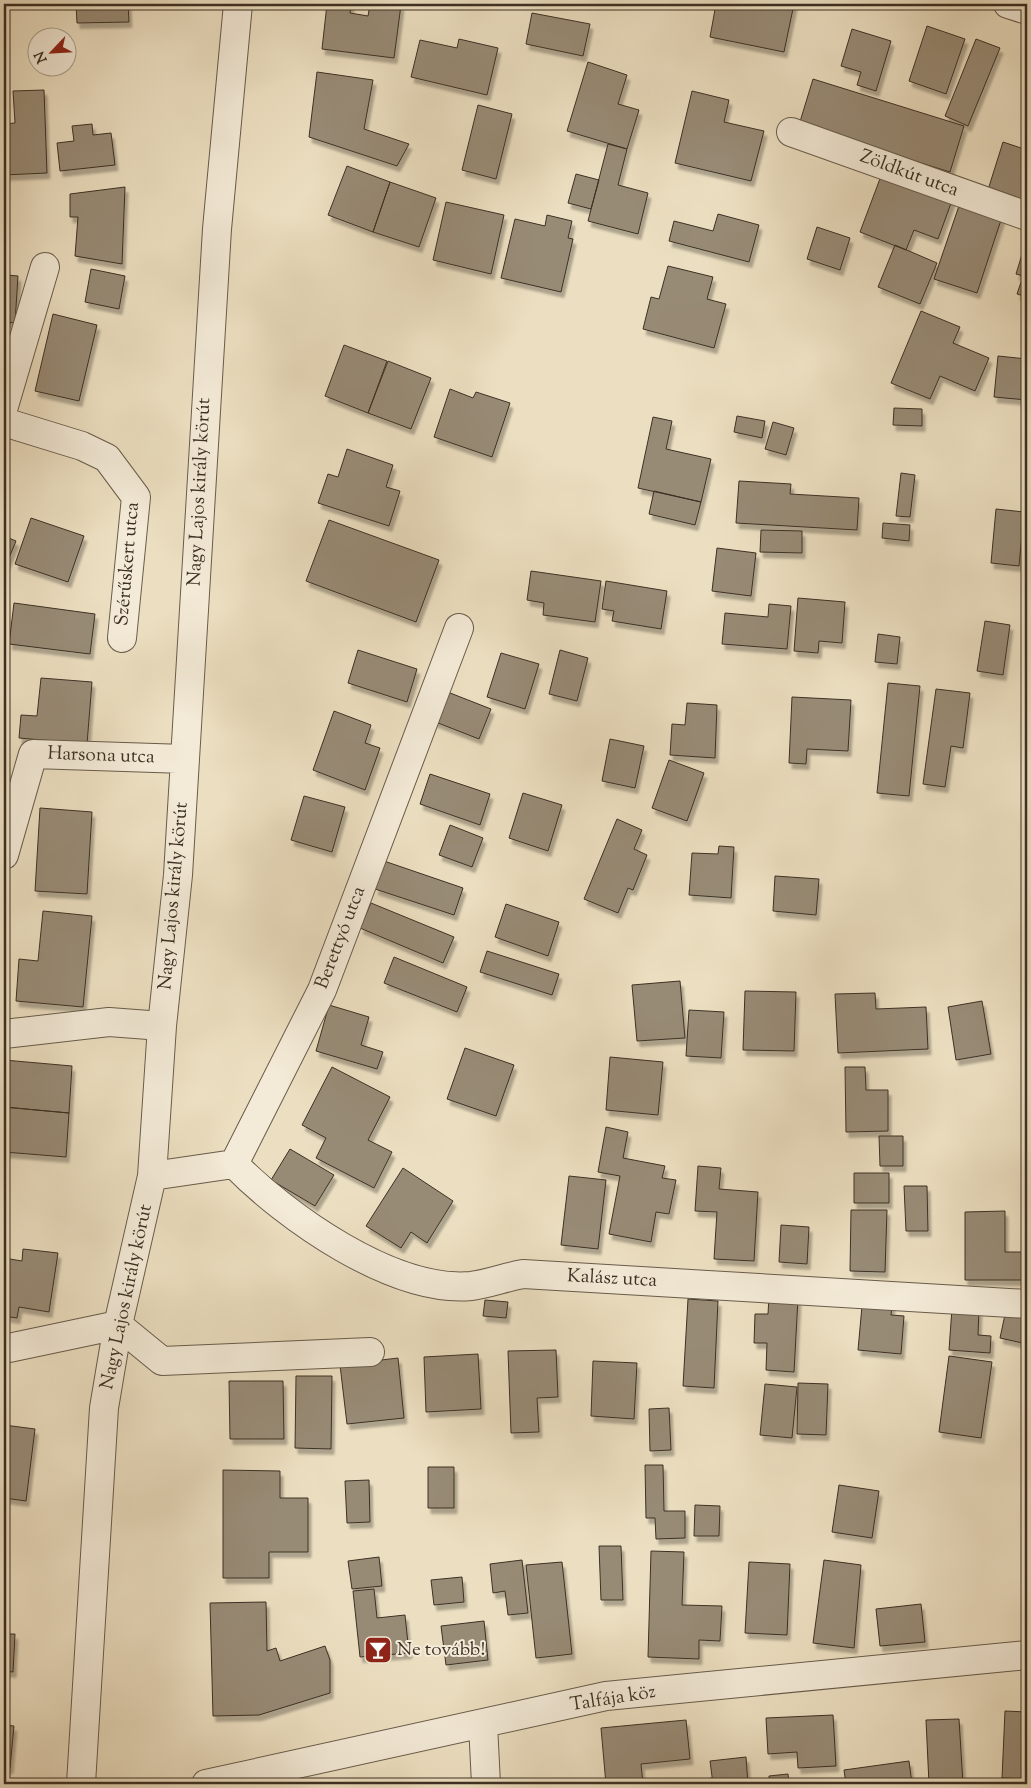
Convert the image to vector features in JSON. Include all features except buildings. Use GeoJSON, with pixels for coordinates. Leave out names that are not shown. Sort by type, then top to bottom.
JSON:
{"type":"FeatureCollection","features":[{"type":"Feature","properties":{"kind":"street","name":"Nagy Lajos király körút"},"geometry":{"type":"LineString","coordinates":[[81,1784],[104,1408],[118,1325],[152,1176],[162,1026],[178,875],[216,229],[238,4]]}},
{"type":"Feature","properties":{"kind":"street"},"geometry":{"type":"LineString","coordinates":[[1008,4],[1027,10]]}},
{"type":"Feature","properties":{"kind":"street","name":"Zöldkút utca"},"geometry":{"type":"LineString","coordinates":[[791,132],[1027,216]]}},
{"type":"Feature","properties":{"kind":"street"},"geometry":{"type":"LineString","coordinates":[[4,406],[45,266]]}},
{"type":"Feature","properties":{"kind":"street","name":"Szérűskert utca"},"geometry":{"type":"LineString","coordinates":[[4,422],[82,446],[107,458],[136,497],[122,638]]}},
{"type":"Feature","properties":{"kind":"street","name":"Berettyó utca"},"geometry":{"type":"LineString","coordinates":[[234,1164],[322,990],[459,628]]}},
{"type":"Feature","properties":{"kind":"street","name":"Harsona utca"},"geometry":{"type":"LineString","coordinates":[[4,855],[33,754],[185,759]]}},
{"type":"Feature","properties":{"kind":"street"},"geometry":{"type":"LineString","coordinates":[[4,1034],[109,1022],[162,1026]]}},
{"type":"Feature","properties":{"kind":"street"},"geometry":{"type":"LineString","coordinates":[[152,1176],[234,1164]]}},
{"type":"Feature","properties":{"kind":"street","name":"Kalász utca"},"geometry":{"type":"LineString","coordinates":[[234,1164],[262,1192],[355,1256],[399,1275],[436,1284],[471,1286],[523,1274],[1027,1304]]}},
{"type":"Feature","properties":{"kind":"street"},"geometry":{"type":"LineString","coordinates":[[4,1349],[118,1325],[162,1361],[370,1352]]}},
{"type":"Feature","properties":{"kind":"street","name":"Talfája köz"},"geometry":{"type":"LineString","coordinates":[[206,1784],[606,1696],[1027,1655]]}},
{"type":"Feature","properties":{"kind":"street"},"geometry":{"type":"LineString","coordinates":[[483,1724],[486,1784]]}},
{"type":"Feature","properties":{"kind":"place","name":"Ne tovább!"},"geometry":{"type":"Point","coordinates":[378,1650]}}]}
